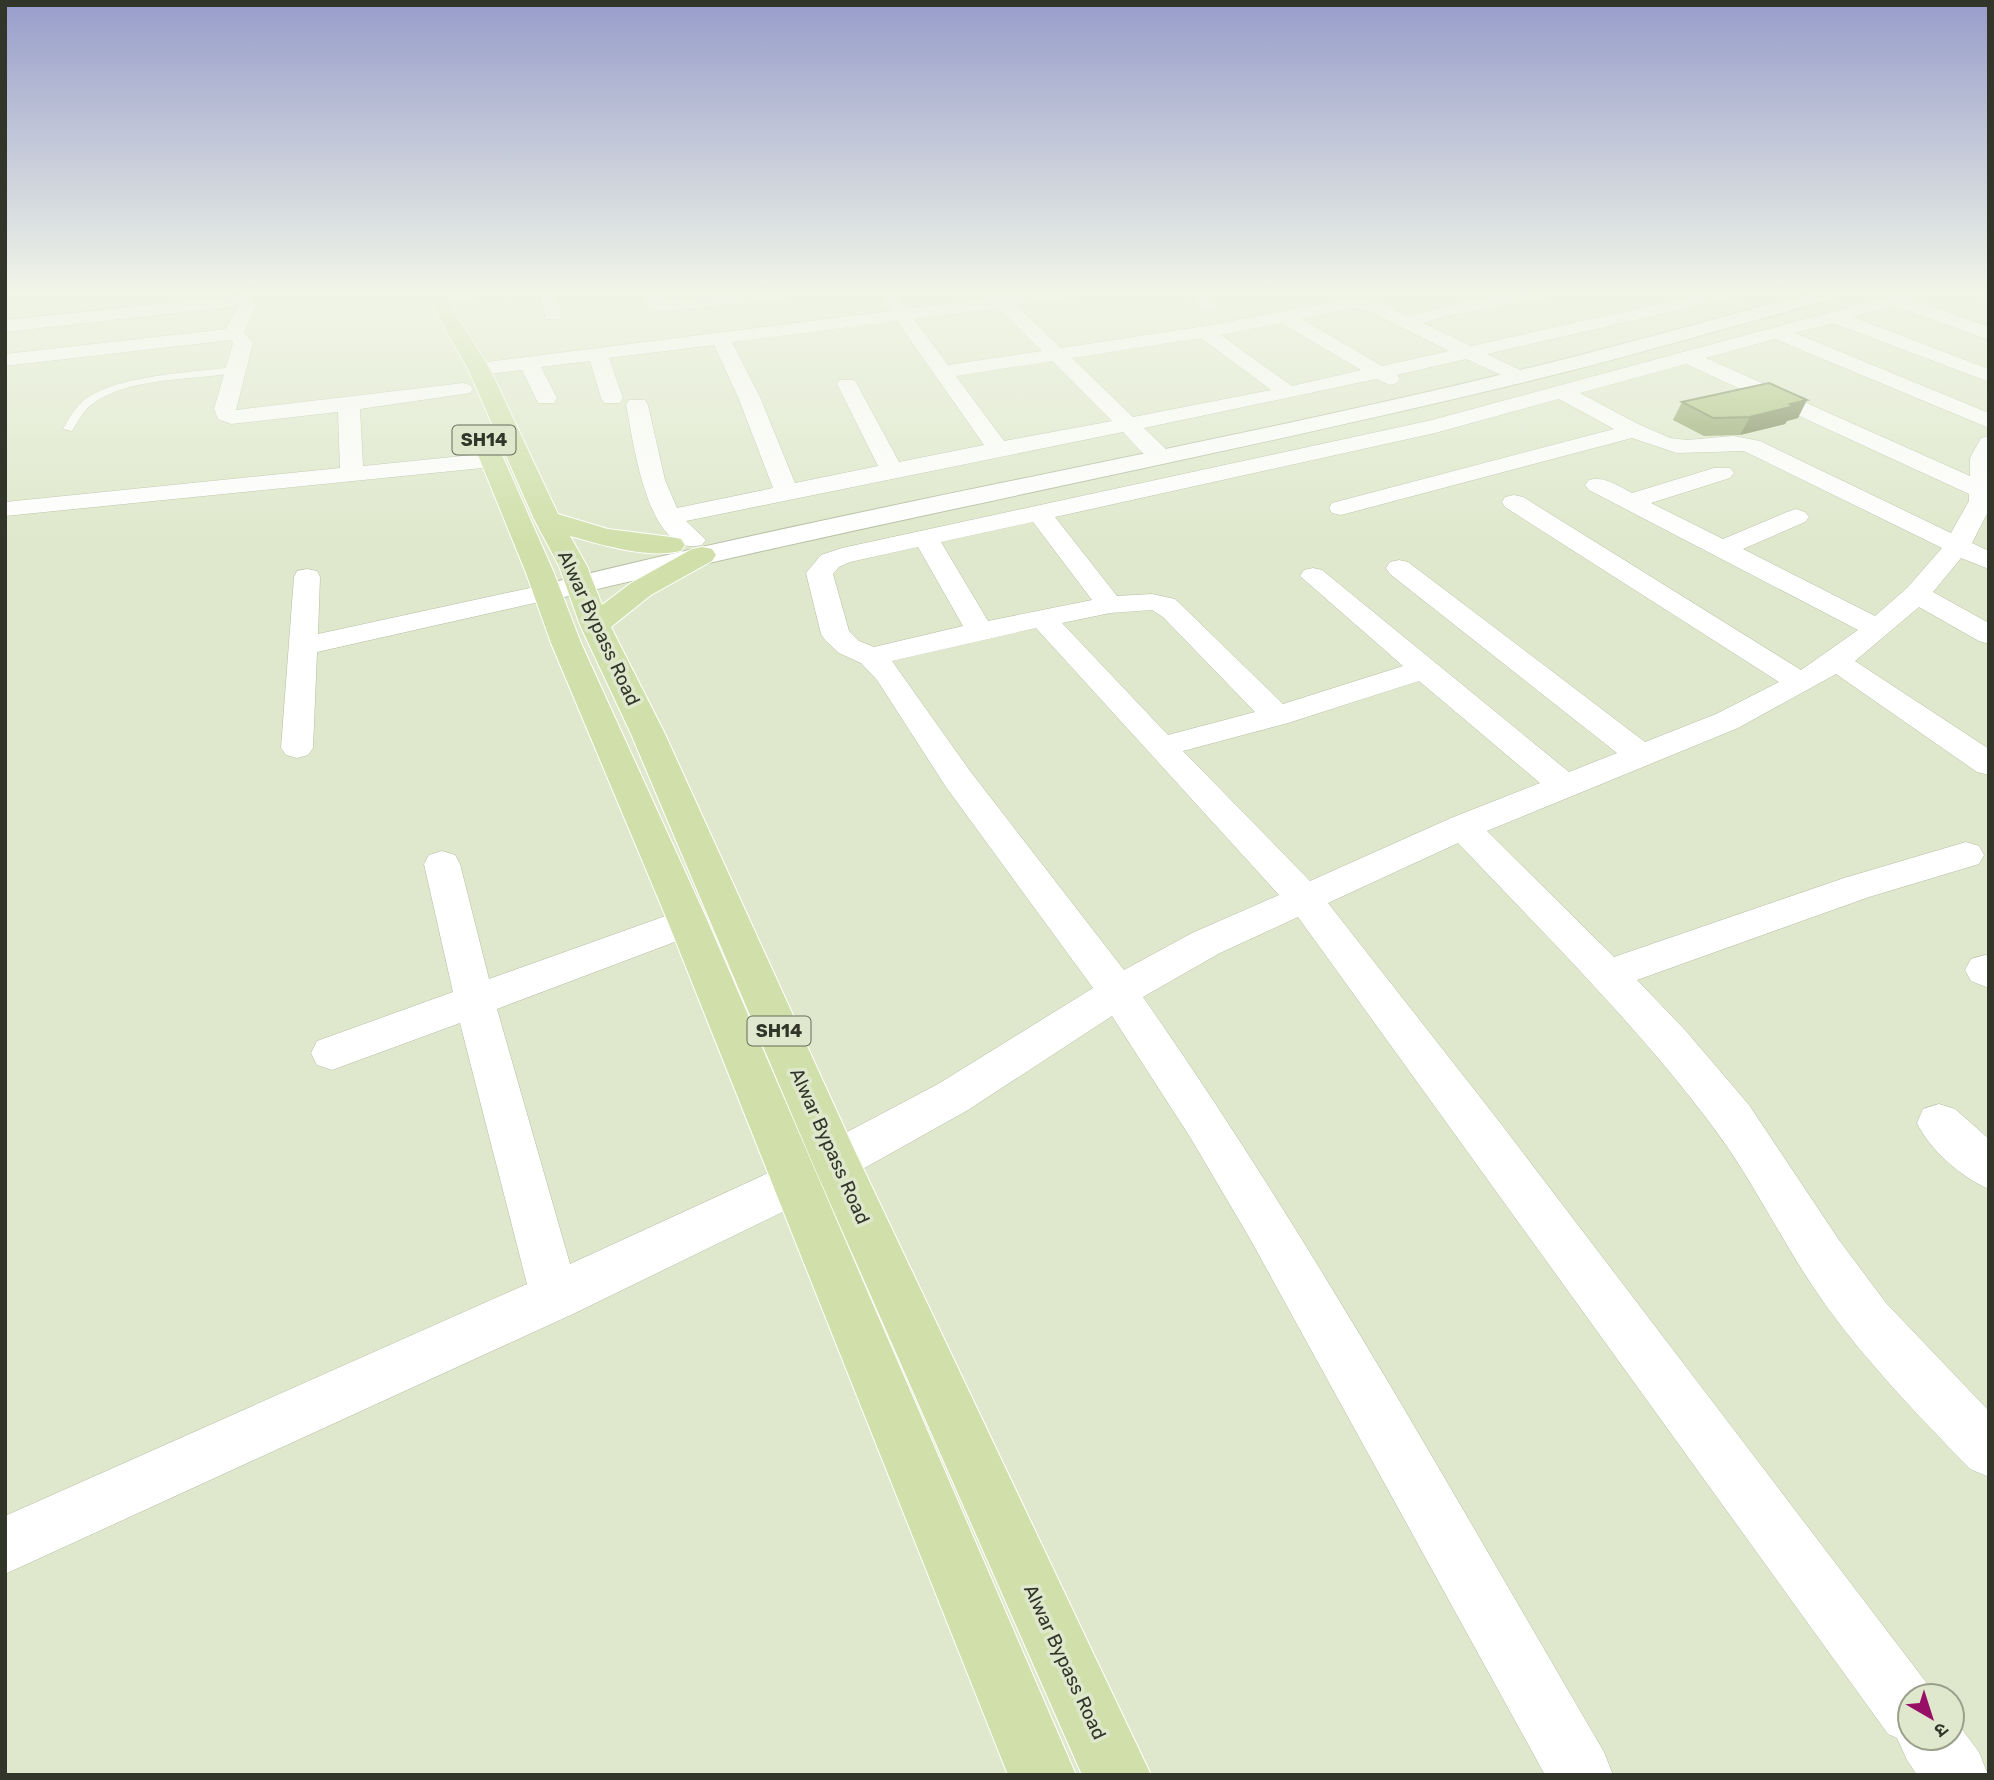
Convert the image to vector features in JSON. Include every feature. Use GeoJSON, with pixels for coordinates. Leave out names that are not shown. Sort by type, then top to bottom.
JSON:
{"type":"FeatureCollection","features":[{"type":"Feature","properties":{"kind":"main road","name":"Alwar Bypass Road"},"geometry":{"type":"LineString","coordinates":[[469,375],[547,519],[560,579],[566,643],[688,922],[1117,1775]]}},
{"type":"Feature","properties":{"kind":"main road"},"geometry":{"type":"LineString","coordinates":[[560,579],[689,547],[1155,451],[1495,375]]}},
{"type":"Feature","properties":{"kind":"main road","name":"SH14"},"geometry":{"type":"LineString","coordinates":[[471,379],[473,413]]}},
{"type":"Feature","properties":{"kind":"main road","name":"SH14"},"geometry":{"type":"LineString","coordinates":[[482,436],[492,460],[560,579]]}},
{"type":"Feature","properties":{"kind":"main road"},"geometry":{"type":"LineString","coordinates":[[547,519],[601,537],[689,547]]}},
{"type":"Feature","properties":{"kind":"main road"},"geometry":{"type":"LineString","coordinates":[[560,579],[689,547]]}},
{"type":"Feature","properties":{"kind":"main road"},"geometry":{"type":"LineString","coordinates":[[595,625],[650,584],[689,547]]}},
{"type":"Feature","properties":{"kind":"main road","name":"Alwar Bypass Road"},"geometry":{"type":"LineString","coordinates":[[560,579],[595,625],[654,747],[1042,1775]]}},
{"type":"Feature","properties":{"kind":"street"},"geometry":{"type":"LineString","coordinates":[[234,375],[225,409],[226,414],[231,417],[349,405],[485,375]]}},
{"type":"Feature","properties":{"kind":"street"},"geometry":{"type":"LineString","coordinates":[[535,375],[546,398]]}},
{"type":"Feature","properties":{"kind":"street"},"geometry":{"type":"LineString","coordinates":[[605,375],[612,398]]}},
{"type":"Feature","properties":{"kind":"street"},"geometry":{"type":"LineString","coordinates":[[738,375],[788,493]]}},
{"type":"Feature","properties":{"kind":"street"},"geometry":{"type":"LineString","coordinates":[[945,375],[999,451]]}},
{"type":"Feature","properties":{"kind":"street"},"geometry":{"type":"LineString","coordinates":[[1077,375],[1155,451]]}},
{"type":"Feature","properties":{"kind":"street"},"geometry":{"type":"LineString","coordinates":[[1264,375],[1288,393]]}},
{"type":"Feature","properties":{"kind":"street"},"geometry":{"type":"LineString","coordinates":[[667,518],[892,470],[1128,426],[1370,375]]}},
{"type":"Feature","properties":{"kind":"street"},"geometry":{"type":"LineString","coordinates":[[1381,375],[1398,396],[1445,433]]}},
{"type":"Feature","properties":{"kind":"street"},"geometry":{"type":"LineString","coordinates":[[1581,1775],[1266,1221],[1169,1064],[1118,992],[1004,843],[888,674],[872,657],[849,647],[835,634],[819,573],[830,561],[842,556],[1038,512],[1445,433],[1564,393],[1628,375]]}},
{"type":"Feature","properties":{"kind":"street"},"geometry":{"type":"LineString","coordinates":[[1726,375],[1983,498]]}},
{"type":"Feature","properties":{"kind":"street"},"geometry":{"type":"LineString","coordinates":[[5,1545],[555,1297],[815,1172],[953,1097],[1118,992],[1206,943],[1463,827],[1727,720],[1801,683],[1836,661],[1878,629],[1917,594],[1956,545],[1983,498],[1988,441],[1859,375]]}},
{"type":"Feature","properties":{"kind":"street"},"geometry":{"type":"LineString","coordinates":[[847,384],[892,470]]}},
{"type":"Feature","properties":{"kind":"street"},"geometry":{"type":"LineString","coordinates":[[1564,393],[1660,441],[1687,447],[1743,443],[1770,435]]}},
{"type":"Feature","properties":{"kind":"street"},"geometry":{"type":"LineString","coordinates":[[349,405],[352,473]]}},
{"type":"Feature","properties":{"kind":"street"},"geometry":{"type":"LineString","coordinates":[[638,405],[659,505],[689,547]]}},
{"type":"Feature","properties":{"kind":"street"},"geometry":{"type":"LineString","coordinates":[[1796,428],[1823,420]]}},
{"type":"Feature","properties":{"kind":"street"},"geometry":{"type":"LineString","coordinates":[[1341,508],[1637,430]]}},
{"type":"Feature","properties":{"kind":"street"},"geometry":{"type":"LineString","coordinates":[[1743,443],[1989,561]]}},
{"type":"Feature","properties":{"kind":"street"},"geometry":{"type":"LineString","coordinates":[[1477,453],[1497,466]]}},
{"type":"Feature","properties":{"kind":"street"},"geometry":{"type":"LineString","coordinates":[[5,509],[492,460]]}},
{"type":"Feature","properties":{"kind":"street"},"geometry":{"type":"LineString","coordinates":[[1630,502],[1722,473]]}},
{"type":"Feature","properties":{"kind":"street"},"geometry":{"type":"LineString","coordinates":[[1597,485],[1878,629]]}},
{"type":"Feature","properties":{"kind":"street"},"geometry":{"type":"LineString","coordinates":[[1514,502],[1801,683]]}},
{"type":"Feature","properties":{"kind":"street"},"geometry":{"type":"LineString","coordinates":[[1038,512],[1110,605]]}},
{"type":"Feature","properties":{"kind":"street"},"geometry":{"type":"LineString","coordinates":[[1722,549],[1796,517]]}},
{"type":"Feature","properties":{"kind":"street"},"geometry":{"type":"LineString","coordinates":[[926,538],[980,631]]}},
{"type":"Feature","properties":{"kind":"street"},"geometry":{"type":"LineString","coordinates":[[1399,568],[1642,756]]}},
{"type":"Feature","properties":{"kind":"street"},"geometry":{"type":"LineString","coordinates":[[1313,576],[1422,670],[1563,785]]}},
{"type":"Feature","properties":{"kind":"street"},"geometry":{"type":"LineString","coordinates":[[297,748],[307,577]]}},
{"type":"Feature","properties":{"kind":"street"},"geometry":{"type":"LineString","coordinates":[[303,646],[560,579]]}},
{"type":"Feature","properties":{"kind":"street"},"geometry":{"type":"LineString","coordinates":[[1917,594],[1989,635]]}},
{"type":"Feature","properties":{"kind":"street"},"geometry":{"type":"LineString","coordinates":[[872,657],[980,631],[1110,605],[1138,602],[1165,605],[1277,716]]}},
{"type":"Feature","properties":{"kind":"street"},"geometry":{"type":"LineString","coordinates":[[1043,619],[1303,897],[1896,1693]]}},
{"type":"Feature","properties":{"kind":"street"},"geometry":{"type":"LineString","coordinates":[[1836,661],[1989,764]]}},
{"type":"Feature","properties":{"kind":"street"},"geometry":{"type":"LineString","coordinates":[[1161,747],[1277,716],[1422,670]]}},
{"type":"Feature","properties":{"kind":"street"},"geometry":{"type":"LineString","coordinates":[[1463,827],[1674,1049],[1732,1118],[1769,1168],[1822,1258],[1853,1302],[1899,1356],[1989,1450]]}},
{"type":"Feature","properties":{"kind":"street"},"geometry":{"type":"LineString","coordinates":[[1606,975],[1857,887],[1965,855]]}},
{"type":"Feature","properties":{"kind":"street"},"geometry":{"type":"LineString","coordinates":[[442,864],[475,1001],[555,1297]]}},
{"type":"Feature","properties":{"kind":"street"},"geometry":{"type":"LineString","coordinates":[[332,1053],[688,922]]}},
{"type":"Feature","properties":{"kind":"street"},"geometry":{"type":"LineString","coordinates":[[1939,1123],[1989,1168]]}},
{"type":"Feature","properties":{"kind":"street"},"geometry":{"type":"LineString","coordinates":[[1939,1752],[1956,1775]]}},
{"type":"Feature","properties":{"kind":"lane"},"geometry":{"type":"LineString","coordinates":[[68,429],[87,403],[108,392],[200,375]]}},
{"type":"Feature","properties":{"kind":"building"},"geometry":{"type":"Polygon","coordinates":[[[1769,383],[1807,400],[1750,417],[1713,418],[1682,402],[1769,383]]]}}]}
